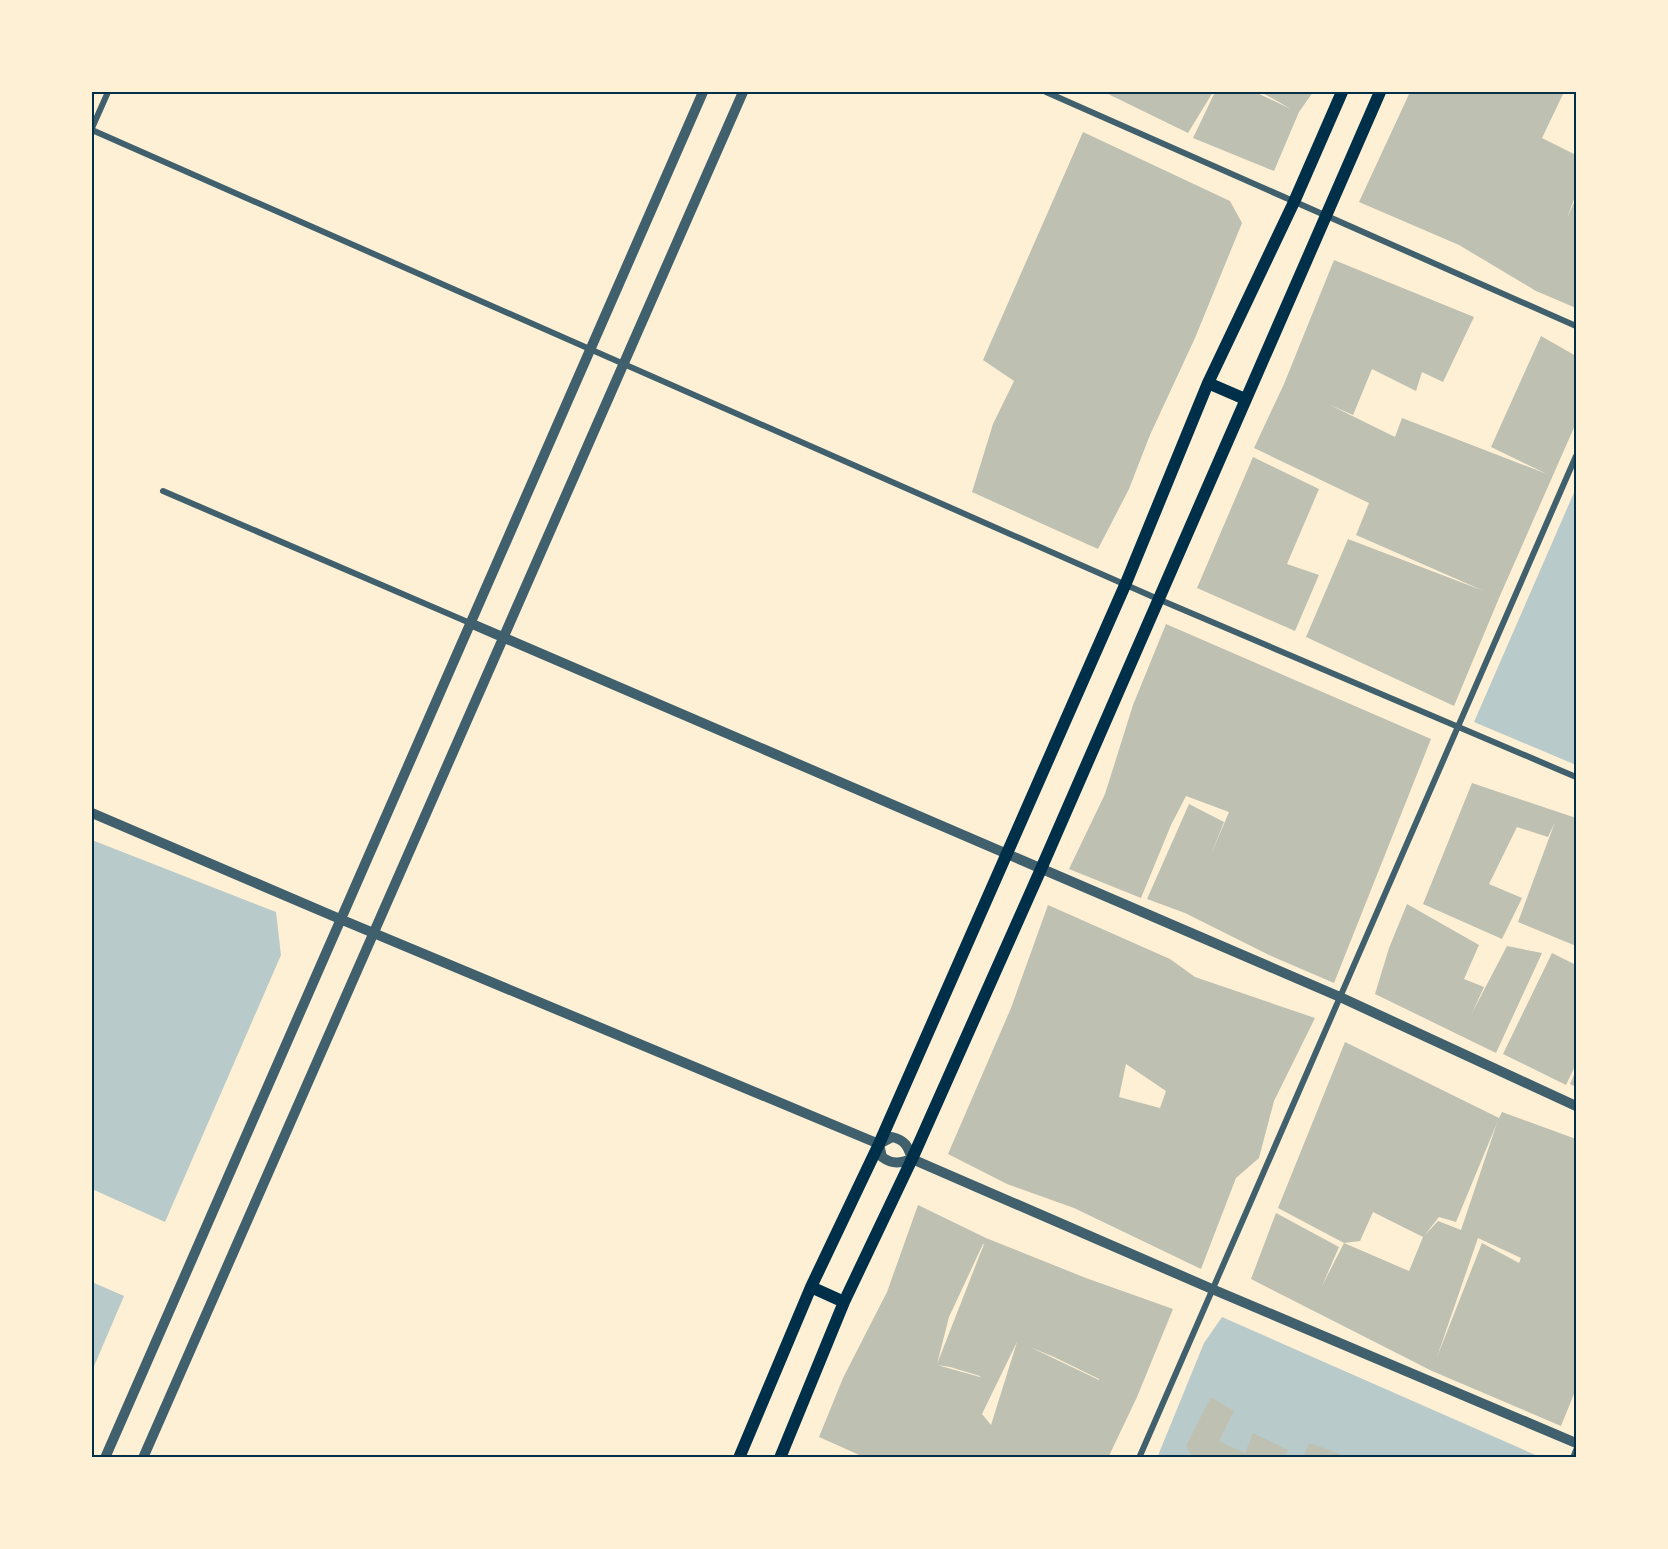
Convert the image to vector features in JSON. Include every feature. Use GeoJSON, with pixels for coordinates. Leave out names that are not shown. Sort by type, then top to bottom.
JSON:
{"type":"FeatureCollection","features":[{"type":"Feature","properties":{"kind":"main road"},"geometry":{"type":"LineString","coordinates":[[739,1458],[811,1287],[879,1144],[1126,584],[1208,383],[1294,202],[1342,92]]}},
{"type":"Feature","properties":{"kind":"main road"},"geometry":{"type":"LineString","coordinates":[[780,1458],[844,1302],[912,1159],[1041,869],[1380,92]]}},
{"type":"Feature","properties":{"kind":"main road"},"geometry":{"type":"LineString","coordinates":[[1208,383],[1245,399]]}},
{"type":"Feature","properties":{"kind":"main road"},"geometry":{"type":"LineString","coordinates":[[811,1287],[844,1302]]}},
{"type":"Feature","properties":{"kind":"street"},"geometry":{"type":"LineString","coordinates":[[108,92],[92,129],[1158,599],[1576,777]]}},
{"type":"Feature","properties":{"kind":"street"},"geometry":{"type":"LineString","coordinates":[[105,1458],[703,92]]}},
{"type":"Feature","properties":{"kind":"street"},"geometry":{"type":"LineString","coordinates":[[142,1458],[743,92]]}},
{"type":"Feature","properties":{"kind":"street"},"geometry":{"type":"LineString","coordinates":[[1046,92],[1576,326]]}},
{"type":"Feature","properties":{"kind":"street"},"geometry":{"type":"LineString","coordinates":[[1139,1458],[1576,456]]}},
{"type":"Feature","properties":{"kind":"street"},"geometry":{"type":"LineString","coordinates":[[163,491],[1340,997],[1576,1106]]}},
{"type":"Feature","properties":{"kind":"street"},"geometry":{"type":"LineString","coordinates":[[92,813],[879,1144]]}},
{"type":"Feature","properties":{"kind":"street"},"geometry":{"type":"LineString","coordinates":[[879,1144],[892,1137],[900,1138],[908,1146],[912,1159]]}},
{"type":"Feature","properties":{"kind":"street"},"geometry":{"type":"LineString","coordinates":[[879,1144],[882,1157],[890,1163],[899,1164],[912,1159],[1576,1443]]}},
{"type":"Feature","properties":{"kind":"street"},"geometry":{"type":"LineString","coordinates":[[1573,1458],[1576,1450]]}},
{"type":"Feature","properties":{"kind":"shaded area"},"geometry":{"type":"Polygon","coordinates":[[[1576,488],[1576,765],[1474,722],[1576,488]]]}},
{"type":"Feature","properties":{"kind":"shaded area"},"geometry":{"type":"Polygon","coordinates":[[[92,840],[276,912],[281,955],[165,1222],[92,1189],[92,840]]]}},
{"type":"Feature","properties":{"kind":"shaded area"},"geometry":{"type":"Polygon","coordinates":[[[92,1282],[124,1296],[92,1371],[92,1282]]]}},
{"type":"Feature","properties":{"kind":"shaded area"},"geometry":{"type":"Polygon","coordinates":[[[1222,1317],[1540,1457],[1157,1458],[1204,1343],[1222,1317]]]}},
{"type":"Feature","properties":{"kind":"building"},"geometry":{"type":"Polygon","coordinates":[[[1104,92],[1213,92],[1188,133],[1104,92]]]}},
{"type":"Feature","properties":{"kind":"building"},"geometry":{"type":"Polygon","coordinates":[[[1215,92],[1255,92],[1291,109],[1261,92],[1313,92],[1299,112],[1274,171],[1193,138],[1215,92]]]}},
{"type":"Feature","properties":{"kind":"building"},"geometry":{"type":"Polygon","coordinates":[[[1410,92],[1564,92],[1542,138],[1576,155],[1576,194],[1567,218],[1576,198],[1576,308],[1536,291],[1459,245],[1359,202],[1410,92]]]}},
{"type":"Feature","properties":{"kind":"building"},"geometry":{"type":"Polygon","coordinates":[[[1083,132],[1230,201],[1242,223],[1129,489],[1098,549],[972,492],[993,424],[1014,381],[983,360],[1083,132]]]}},
{"type":"Feature","properties":{"kind":"building"},"geometry":{"type":"Polygon","coordinates":[[[1334,260],[1474,317],[1443,382],[1422,372],[1416,391],[1372,369],[1353,415],[1328,404],[1395,437],[1402,418],[1547,474],[1491,447],[1541,336],[1576,356],[1576,423],[1454,706],[1306,637],[1348,539],[1484,591],[1356,535],[1369,503],[1254,448],[1284,384],[1334,260]]]}},
{"type":"Feature","properties":{"kind":"building"},"geometry":{"type":"Polygon","coordinates":[[[1253,457],[1319,489],[1287,564],[1319,575],[1295,631],[1197,588],[1253,457]]]}},
{"type":"Feature","properties":{"kind":"building"},"geometry":{"type":"Polygon","coordinates":[[[1166,624],[1431,739],[1334,983],[1269,955],[1185,913],[1147,899],[1189,804],[1224,822],[1210,857],[1229,812],[1186,796],[1171,825],[1141,898],[1069,869],[1105,794],[1133,705],[1166,624]]]}},
{"type":"Feature","properties":{"kind":"building"},"geometry":{"type":"Polygon","coordinates":[[[1472,783],[1576,818],[1576,946],[1518,922],[1555,822],[1548,837],[1517,827],[1489,884],[1522,898],[1502,939],[1423,904],[1472,783]]]}},
{"type":"Feature","properties":{"kind":"building"},"geometry":{"type":"Polygon","coordinates":[[[1407,904],[1479,945],[1464,979],[1484,987],[1472,1013],[1507,946],[1542,953],[1496,1053],[1375,994],[1389,948],[1407,904]]]}},
{"type":"Feature","properties":{"kind":"building"},"geometry":{"type":"Polygon","coordinates":[[[1048,905],[1170,959],[1195,977],[1315,1018],[1274,1101],[1259,1158],[1236,1178],[1201,1269],[1074,1208],[1007,1184],[948,1154],[1011,1008],[1048,905]],[[1126,1064],[1119,1097],[1160,1108],[1166,1091],[1126,1064]]]}},
{"type":"Feature","properties":{"kind":"building"},"geometry":{"type":"Polygon","coordinates":[[[1552,953],[1576,965],[1576,1064],[1566,1085],[1503,1054],[1552,953]]]}},
{"type":"Feature","properties":{"kind":"building"},"geometry":{"type":"Polygon","coordinates":[[[1345,1042],[1499,1118],[1502,1112],[1576,1139],[1576,1389],[1561,1426],[1432,1371],[1251,1279],[1276,1213],[1339,1247],[1322,1286],[1344,1243],[1278,1208],[1345,1042]],[[1497,1123],[1456,1222],[1439,1217],[1424,1236],[1438,1221],[1461,1230],[1497,1123]],[[1373,1212],[1360,1241],[1344,1243],[1409,1271],[1423,1237],[1373,1212]],[[1478,1238],[1437,1357],[1482,1243],[1519,1263],[1521,1258],[1478,1238]]]}},
{"type":"Feature","properties":{"kind":"building"},"geometry":{"type":"Polygon","coordinates":[[[1576,1070],[1576,1087],[1570,1084],[1576,1070]]]}},
{"type":"Feature","properties":{"kind":"building"},"geometry":{"type":"Polygon","coordinates":[[[918,1205],[986,1238],[1086,1278],[1173,1309],[1137,1397],[1108,1458],[866,1458],[819,1437],[843,1378],[887,1292],[918,1205]],[[983,1244],[949,1317],[937,1364],[984,1244],[983,1244]],[[1017,1342],[982,1414],[991,1425],[1017,1342]],[[1030,1347],[1099,1380],[1054,1357],[1030,1347]],[[937,1365],[980,1377],[950,1367],[937,1365]]]}},
{"type":"Feature","properties":{"kind":"building"},"geometry":{"type":"Polygon","coordinates":[[[1211,1397],[1234,1411],[1219,1441],[1245,1453],[1253,1433],[1288,1450],[1283,1458],[1193,1458],[1186,1446],[1211,1397]]]}},
{"type":"Feature","properties":{"kind":"building"},"geometry":{"type":"Polygon","coordinates":[[[1309,1443],[1340,1454],[1338,1458],[1303,1458],[1309,1443]]]}}]}
